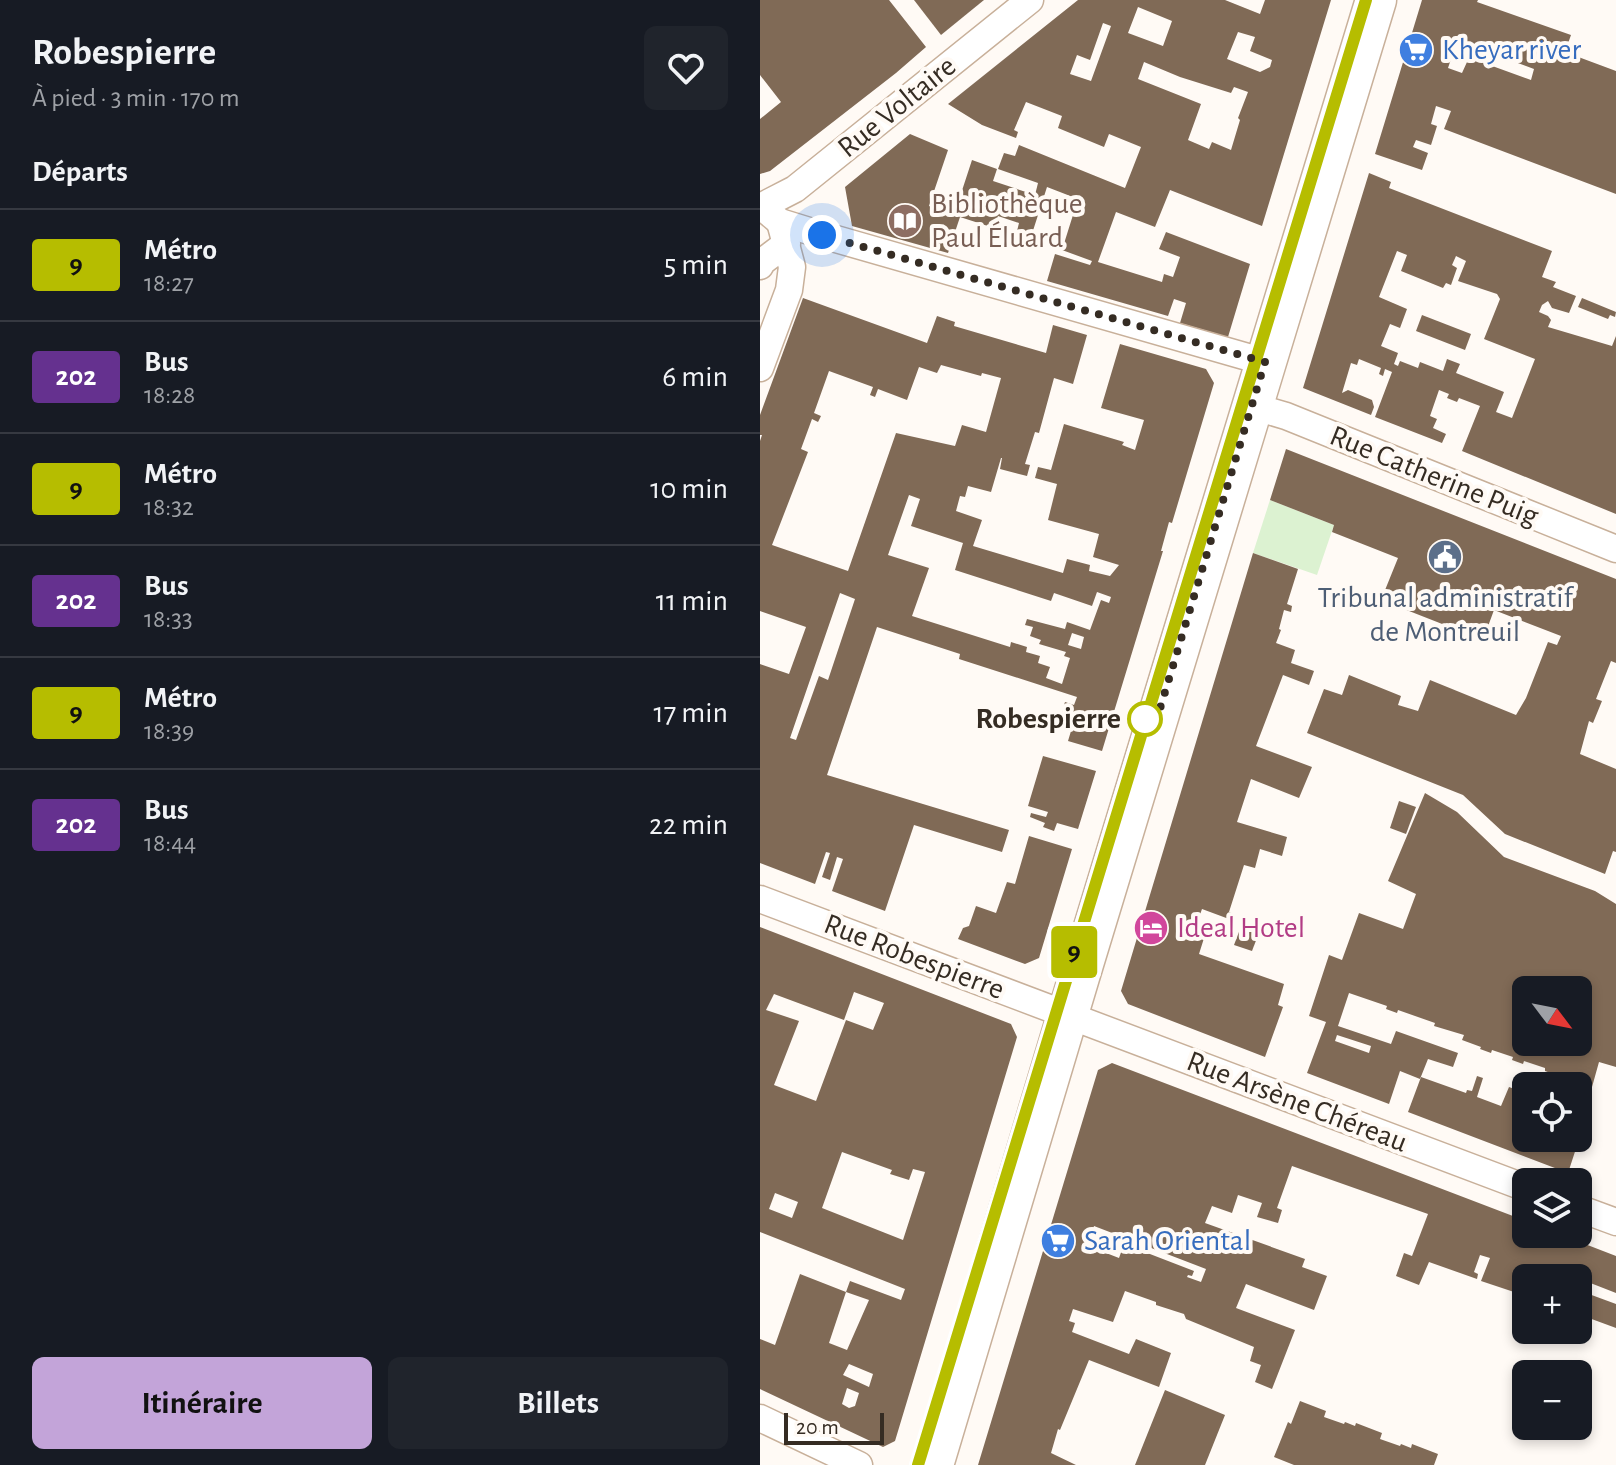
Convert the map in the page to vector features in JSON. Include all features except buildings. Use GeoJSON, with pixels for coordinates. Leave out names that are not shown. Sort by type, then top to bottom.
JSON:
{"type":"FeatureCollection","features":[{"type":"Feature","properties":{"kind":"main road"},"geometry":{"type":"LineString","coordinates":[[933,1465],[1376,0]]}},
{"type":"Feature","properties":{"kind":"street","name":"Rue Voltaire"},"geometry":{"type":"LineString","coordinates":[[760,266],[772,220],[795,189],[1030,0]]}},
{"type":"Feature","properties":{"kind":"street"},"geometry":{"type":"LineString","coordinates":[[772,220],[1265,362]]}},
{"type":"Feature","properties":{"kind":"street"},"geometry":{"type":"LineString","coordinates":[[760,368],[789,290],[792,267],[772,220]]}},
{"type":"Feature","properties":{"kind":"street","name":"Rue Catherine Puig"},"geometry":{"type":"LineString","coordinates":[[1252,406],[1286,416],[1616,549]]}},
{"type":"Feature","properties":{"kind":"street","name":"Rue Robespierre"},"geometry":{"type":"LineString","coordinates":[[760,899],[1068,1016]]}},
{"type":"Feature","properties":{"kind":"street","name":"Rue Arsène Chéreau"},"geometry":{"type":"LineString","coordinates":[[1068,1016],[1512,1183]]}},
{"type":"Feature","properties":{"kind":"street"},"geometry":{"type":"LineString","coordinates":[[1592,1213],[1616,1222]]}},
{"type":"Feature","properties":{"kind":"street"},"geometry":{"type":"LineString","coordinates":[[760,1418],[859,1465]]}},
{"type":"Feature","properties":{"kind":"green space"},"geometry":{"type":"Polygon","coordinates":[[[1270,500],[1334,525],[1317,575],[1253,553],[1270,500]]]}},
{"type":"Feature","properties":{"kind":"metro line","name":"9"},"geometry":{"type":"LineString","coordinates":[[918,1465],[1366,0]]}},
{"type":"Feature","properties":{"kind":"place","name":"Kheyar river"},"geometry":{"type":"Point","coordinates":[1416,50]}},
{"type":"Feature","properties":{"kind":"place","name":"Bibliothèque Paul Éluard"},"geometry":{"type":"Point","coordinates":[905,221]}},
{"type":"Feature","properties":{"kind":"place","name":"Tribunal administratif de Montreuil"},"geometry":{"type":"Point","coordinates":[1445,557]}},
{"type":"Feature","properties":{"kind":"place","name":"Robespierre"},"geometry":{"type":"Point","coordinates":[1145,719]}},
{"type":"Feature","properties":{"kind":"place","name":"Ideal Hotel"},"geometry":{"type":"Point","coordinates":[1151,928]}},
{"type":"Feature","properties":{"kind":"place","name":"Sarah Oriental"},"geometry":{"type":"Point","coordinates":[1058,1241]}},
{"type":"Feature","properties":{"kind":"route"},"geometry":{"type":"LineString","coordinates":[[822,235],[1265,362],[1155,725],[1145,719]]}}]}
